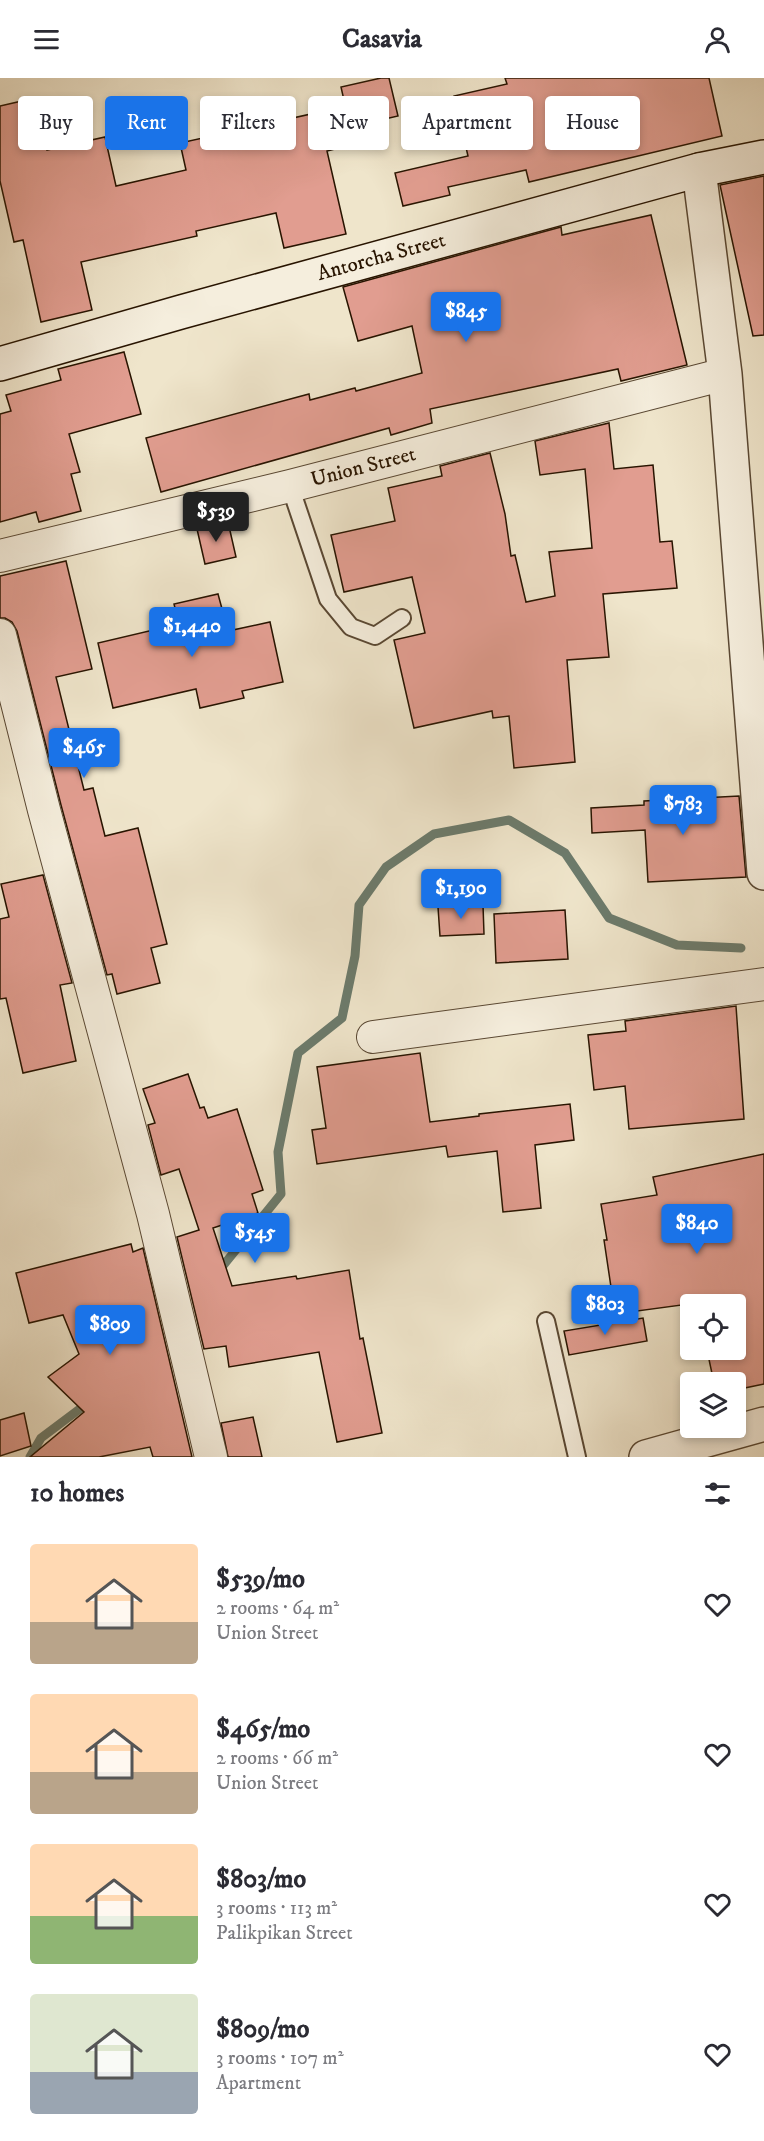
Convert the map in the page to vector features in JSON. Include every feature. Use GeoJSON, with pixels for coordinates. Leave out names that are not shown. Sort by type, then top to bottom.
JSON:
{"type":"FeatureCollection","features":[{"type":"Feature","properties":{"kind":"street","name":"Antorcha Street"},"geometry":{"type":"LineString","coordinates":[[0,364],[699,170],[764,157]]}},
{"type":"Feature","properties":{"kind":"street"},"geometry":{"type":"LineString","coordinates":[[699,170],[725,374],[764,873]]}},
{"type":"Feature","properties":{"kind":"street","name":"Union Street"},"geometry":{"type":"LineString","coordinates":[[0,556],[290,486],[725,374]]}},
{"type":"Feature","properties":{"kind":"street"},"geometry":{"type":"LineString","coordinates":[[0,635],[44,810],[153,1214],[211,1457]]}},
{"type":"Feature","properties":{"kind":"street"},"geometry":{"type":"LineString","coordinates":[[373,1037],[764,984]]}},
{"type":"Feature","properties":{"kind":"street"},"geometry":{"type":"LineString","coordinates":[[646,1457],[764,1424]]}},
{"type":"Feature","properties":{"kind":"lane"},"geometry":{"type":"LineString","coordinates":[[290,486],[328,599],[339,613],[351,627],[375,636],[402,618]]}},
{"type":"Feature","properties":{"kind":"lane"},"geometry":{"type":"LineString","coordinates":[[546,1321],[577,1457]]}},
{"type":"Feature","properties":{"kind":"building"},"geometry":{"type":"Polygon","coordinates":[[[389,78],[398,116],[389,118],[389,96],[343,96],[341,87],[389,78]]]}},
{"type":"Feature","properties":{"kind":"building"},"geometry":{"type":"Polygon","coordinates":[[[505,78],[709,78],[722,136],[529,182],[526,170],[448,187],[450,195],[403,206],[395,173],[468,156],[467,150],[533,150],[533,96],[454,96],[507,84],[505,78]]]}},
{"type":"Feature","properties":{"kind":"building"},"geometry":{"type":"Polygon","coordinates":[[[18,102],[18,150],[93,150],[93,140],[105,137],[105,150],[108,150],[116,186],[186,170],[182,150],[188,150],[188,141],[200,139],[200,150],[296,150],[296,117],[308,115],[308,150],[331,150],[327,151],[346,234],[284,248],[276,213],[196,231],[197,236],[81,262],[92,310],[41,322],[23,240],[14,242],[0,181],[0,106],[18,102]]]}},
{"type":"Feature","properties":{"kind":"building"},"geometry":{"type":"Polygon","coordinates":[[[764,176],[764,335],[753,336],[720,185],[764,176]]]}},
{"type":"Feature","properties":{"kind":"building"},"geometry":{"type":"Polygon","coordinates":[[[651,215],[687,365],[621,381],[618,369],[430,409],[432,423],[391,435],[389,428],[161,492],[146,438],[309,394],[310,400],[355,388],[356,391],[422,373],[412,326],[358,341],[343,287],[561,227],[562,235],[651,215]]]}},
{"type":"Feature","properties":{"kind":"building"},"geometry":{"type":"Polygon","coordinates":[[[124,352],[141,414],[69,434],[80,472],[71,474],[81,511],[39,522],[36,512],[0,522],[0,414],[11,411],[6,395],[61,380],[58,369],[124,352]]]}},
{"type":"Feature","properties":{"kind":"building"},"geometry":{"type":"Polygon","coordinates":[[[609,423],[614,469],[653,465],[660,542],[672,541],[677,588],[603,594],[609,657],[567,660],[575,762],[514,768],[509,716],[493,718],[492,711],[414,728],[394,640],[425,633],[412,577],[344,592],[331,535],[395,521],[388,488],[442,476],[440,466],[490,453],[505,514],[511,556],[515,555],[526,602],[555,596],[549,552],[592,548],[585,469],[540,475],[535,441],[609,423]]]}},
{"type":"Feature","properties":{"kind":"building"},"geometry":{"type":"Polygon","coordinates":[[[228,522],[236,557],[205,564],[197,529],[228,522]]]}},
{"type":"Feature","properties":{"kind":"building"},"geometry":{"type":"Polygon","coordinates":[[[66,561],[92,669],[56,677],[84,790],[93,788],[105,836],[138,828],[167,944],[151,948],[160,983],[117,994],[112,974],[107,975],[17,631],[12,622],[0,618],[0,576],[66,561]]]}},
{"type":"Feature","properties":{"kind":"building"},"geometry":{"type":"Polygon","coordinates":[[[218,594],[228,631],[270,622],[283,682],[242,691],[244,698],[200,708],[196,689],[113,708],[98,643],[179,624],[174,604],[218,594]]]}},
{"type":"Feature","properties":{"kind":"building"},"geometry":{"type":"Polygon","coordinates":[[[739,796],[746,877],[648,882],[645,830],[592,833],[591,808],[644,805],[644,801],[739,796]]]}},
{"type":"Feature","properties":{"kind":"building"},"geometry":{"type":"Polygon","coordinates":[[[43,875],[72,983],[60,985],[76,1061],[23,1073],[6,998],[0,999],[0,919],[9,917],[1,884],[43,875]]]}},
{"type":"Feature","properties":{"kind":"building"},"geometry":{"type":"Polygon","coordinates":[[[483,905],[484,934],[440,936],[438,907],[483,905]]]}},
{"type":"Feature","properties":{"kind":"building"},"geometry":{"type":"Polygon","coordinates":[[[565,910],[568,959],[496,963],[494,914],[565,910]]]}},
{"type":"Feature","properties":{"kind":"building"},"geometry":{"type":"Polygon","coordinates":[[[736,1006],[744,1119],[629,1129],[625,1086],[594,1090],[588,1035],[626,1031],[625,1021],[736,1006]]]}},
{"type":"Feature","properties":{"kind":"building"},"geometry":{"type":"Polygon","coordinates":[[[420,1053],[430,1122],[570,1104],[574,1140],[535,1145],[541,1208],[503,1212],[497,1151],[448,1157],[446,1146],[317,1164],[312,1130],[326,1128],[317,1067],[420,1053]]]}},
{"type":"Feature","properties":{"kind":"building"},"geometry":{"type":"Polygon","coordinates":[[[188,1074],[200,1108],[204,1107],[208,1118],[237,1109],[263,1190],[252,1194],[258,1213],[213,1228],[232,1286],[296,1276],[297,1279],[349,1270],[360,1339],[363,1338],[382,1433],[337,1442],[319,1352],[229,1367],[226,1346],[204,1349],[177,1237],[199,1230],[179,1169],[161,1175],[148,1125],[155,1123],[143,1089],[188,1074]]]}},
{"type":"Feature","properties":{"kind":"building"},"geometry":{"type":"Polygon","coordinates":[[[764,1154],[764,1384],[746,1388],[746,1372],[712,1372],[709,1360],[746,1360],[746,1294],[680,1294],[680,1305],[615,1314],[601,1204],[657,1195],[653,1177],[764,1154]]]}},
{"type":"Feature","properties":{"kind":"building"},"geometry":{"type":"Polygon","coordinates":[[[131,1244],[133,1252],[143,1248],[192,1457],[153,1457],[150,1447],[99,1457],[30,1457],[84,1412],[48,1377],[79,1354],[63,1315],[29,1323],[16,1273],[131,1244]]]}},
{"type":"Feature","properties":{"kind":"building"},"geometry":{"type":"Polygon","coordinates":[[[643,1318],[647,1341],[569,1355],[564,1331],[643,1318]]]}},
{"type":"Feature","properties":{"kind":"building"},"geometry":{"type":"Polygon","coordinates":[[[24,1413],[31,1446],[0,1456],[0,1420],[24,1413]]]}},
{"type":"Feature","properties":{"kind":"building"},"geometry":{"type":"Polygon","coordinates":[[[253,1417],[262,1457],[228,1457],[221,1423],[253,1417]]]}},
{"type":"Feature","properties":{"kind":"waterway"},"geometry":{"type":"LineString","coordinates":[[216,1271],[222,1267],[281,1194],[278,1152],[298,1053],[342,1018],[355,956],[359,905],[386,867],[434,834],[509,820],[565,853],[609,918],[677,945],[741,948]]}},
{"type":"Feature","properties":{"kind":"waterway"},"geometry":{"type":"LineString","coordinates":[[30,1457],[41,1438],[89,1402]]}}]}
